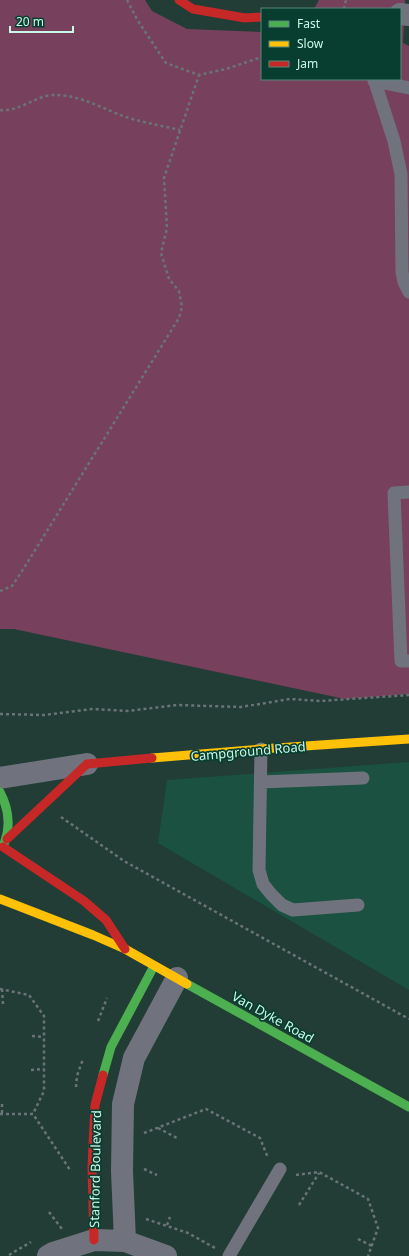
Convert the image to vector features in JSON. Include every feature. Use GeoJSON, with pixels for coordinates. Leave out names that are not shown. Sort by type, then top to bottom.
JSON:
{"type":"FeatureCollection","features":[{"type":"Feature","properties":{"kind":"street"},"geometry":{"type":"LineString","coordinates":[[179,0],[193,9],[245,18],[261,17]]}},
{"type":"Feature","properties":{"kind":"street","name":"Campground Road"},"geometry":{"type":"LineString","coordinates":[[0,778],[87,764],[261,749],[409,739]]}},
{"type":"Feature","properties":{"kind":"street"},"geometry":{"type":"LineString","coordinates":[[3,846],[42,806],[87,764]]}},
{"type":"Feature","properties":{"kind":"street"},"geometry":{"type":"LineString","coordinates":[[0,792],[5,801],[9,820],[3,846]]}},
{"type":"Feature","properties":{"kind":"street","name":"Van Dyke Road"},"geometry":{"type":"LineString","coordinates":[[3,846],[90,906],[106,920],[125,950]]}},
{"type":"Feature","properties":{"kind":"street","name":"Van Dyke Road"},"geometry":{"type":"LineString","coordinates":[[0,899],[93,935],[125,950],[409,1107]]}},
{"type":"Feature","properties":{"kind":"street","name":"Stanford Boulevard"},"geometry":{"type":"LineString","coordinates":[[94,1240],[92,1167],[95,1105],[111,1047],[154,966]]}},
{"type":"Feature","properties":{"kind":"street","name":"Stanford Boulevard"},"geometry":{"type":"LineString","coordinates":[[125,1242],[122,1171],[123,1104],[134,1058],[177,978]]}},
{"type":"Feature","properties":{"kind":"street"},"geometry":{"type":"LineString","coordinates":[[48,1256],[94,1240],[125,1242],[166,1256]]}},
{"type":"Feature","properties":{"kind":"lane"},"geometry":{"type":"LineString","coordinates":[[374,80],[409,88]]}},
{"type":"Feature","properties":{"kind":"lane"},"geometry":{"type":"LineString","coordinates":[[374,80],[394,141],[401,174],[402,272],[404,282],[409,292]]}},
{"type":"Feature","properties":{"kind":"lane"},"geometry":{"type":"LineString","coordinates":[[409,492],[394,493],[401,661],[409,661]]}},
{"type":"Feature","properties":{"kind":"lane"},"geometry":{"type":"LineString","coordinates":[[261,749],[259,870],[263,884],[282,906],[293,910],[358,905]]}},
{"type":"Feature","properties":{"kind":"lane"},"geometry":{"type":"LineString","coordinates":[[261,782],[363,778]]}},
{"type":"Feature","properties":{"kind":"lane"},"geometry":{"type":"LineString","coordinates":[[225,1254],[280,1169]]}},
{"type":"Feature","properties":{"kind":"path"},"geometry":{"type":"LineString","coordinates":[[127,0],[138,21],[166,63],[199,75],[226,69],[261,57]]}},
{"type":"Feature","properties":{"kind":"path"},"geometry":{"type":"LineString","coordinates":[[0,591],[12,586],[24,568],[179,318],[182,307],[179,291],[169,279],[161,253],[167,228],[164,178],[199,75]]}},
{"type":"Feature","properties":{"kind":"path"},"geometry":{"type":"LineString","coordinates":[[0,110],[8,111],[51,95],[67,96],[97,104],[129,118],[180,130]]}},
{"type":"Feature","properties":{"kind":"path"},"geometry":{"type":"LineString","coordinates":[[0,714],[44,715],[92,709],[128,711],[177,706],[241,707],[290,699],[320,701],[409,695]]}},
{"type":"Feature","properties":{"kind":"path"},"geometry":{"type":"LineString","coordinates":[[42,806],[124,861],[409,1019]]}},
{"type":"Feature","properties":{"kind":"path"},"geometry":{"type":"LineString","coordinates":[[3,1004],[1,989],[29,995],[44,1016],[44,1091],[33,1114]]}},
{"type":"Feature","properties":{"kind":"path"},"geometry":{"type":"LineString","coordinates":[[32,1036],[44,1037]]}},
{"type":"Feature","properties":{"kind":"path"},"geometry":{"type":"LineString","coordinates":[[31,1070],[44,1069]]}},
{"type":"Feature","properties":{"kind":"path"},"geometry":{"type":"LineString","coordinates":[[2,1104],[1,1114],[33,1114]]}},
{"type":"Feature","properties":{"kind":"path"},"geometry":{"type":"LineString","coordinates":[[142,1126],[142,1133],[206,1109],[260,1138],[280,1169],[319,1172],[368,1199],[378,1228],[368,1256]]}},
{"type":"Feature","properties":{"kind":"path"},"geometry":{"type":"LineString","coordinates":[[33,1114],[74,1175]]}},
{"type":"Feature","properties":{"kind":"path"},"geometry":{"type":"LineString","coordinates":[[158,1127],[177,1138]]}},
{"type":"Feature","properties":{"kind":"path"},"geometry":{"type":"LineString","coordinates":[[142,1175],[142,1168],[157,1176]]}},
{"type":"Feature","properties":{"kind":"path"},"geometry":{"type":"LineString","coordinates":[[299,1205],[319,1172]]}},
{"type":"Feature","properties":{"kind":"path"},"geometry":{"type":"LineString","coordinates":[[49,1212],[62,1229]]}},
{"type":"Feature","properties":{"kind":"path"},"geometry":{"type":"LineString","coordinates":[[167,1225],[170,1217]]}},
{"type":"Feature","properties":{"kind":"path"},"geometry":{"type":"LineString","coordinates":[[144,1218],[188,1233],[225,1254]]}},
{"type":"Feature","properties":{"kind":"path"},"geometry":{"type":"LineString","coordinates":[[358,1239],[372,1246]]}},
{"type":"Feature","properties":{"kind":"shaded area"},"geometry":{"type":"Polygon","coordinates":[[[0,0],[145,0],[152,11],[187,29],[261,32],[261,80],[401,80],[401,8],[315,8],[319,0],[405,0],[403,43],[409,46],[409,694],[345,699],[14,629],[0,629],[0,0]]]}},
{"type":"Feature","properties":{"kind":"shaded area"},"geometry":{"type":"Polygon","coordinates":[[[409,762],[409,990],[158,843],[167,780],[409,762]]]}},
{"type":"Feature","properties":{"kind":"traffic: fast"},"geometry":{"type":"LineString","coordinates":[[0,792],[8,818],[8,831],[4,844]]}},
{"type":"Feature","properties":{"kind":"traffic: fast"},"geometry":{"type":"LineString","coordinates":[[103,1075],[111,1047],[154,966]]}},
{"type":"Feature","properties":{"kind":"traffic: fast"},"geometry":{"type":"LineString","coordinates":[[187,984],[409,1107]]}},
{"type":"Feature","properties":{"kind":"traffic: slow"},"geometry":{"type":"LineString","coordinates":[[152,758],[409,739]]}},
{"type":"Feature","properties":{"kind":"traffic: slow"},"geometry":{"type":"LineString","coordinates":[[0,899],[125,949],[187,984]]}},
{"type":"Feature","properties":{"kind":"traffic: jam"},"geometry":{"type":"LineString","coordinates":[[179,0],[193,9],[245,18],[261,17]]}},
{"type":"Feature","properties":{"kind":"traffic: jam"},"geometry":{"type":"LineString","coordinates":[[7,839],[87,764],[152,758]]}},
{"type":"Feature","properties":{"kind":"traffic: jam"},"geometry":{"type":"LineString","coordinates":[[3,847],[84,901],[106,920],[125,949]]}},
{"type":"Feature","properties":{"kind":"traffic: jam"},"geometry":{"type":"LineString","coordinates":[[94,1240],[92,1167],[95,1105],[103,1075]]}}]}
